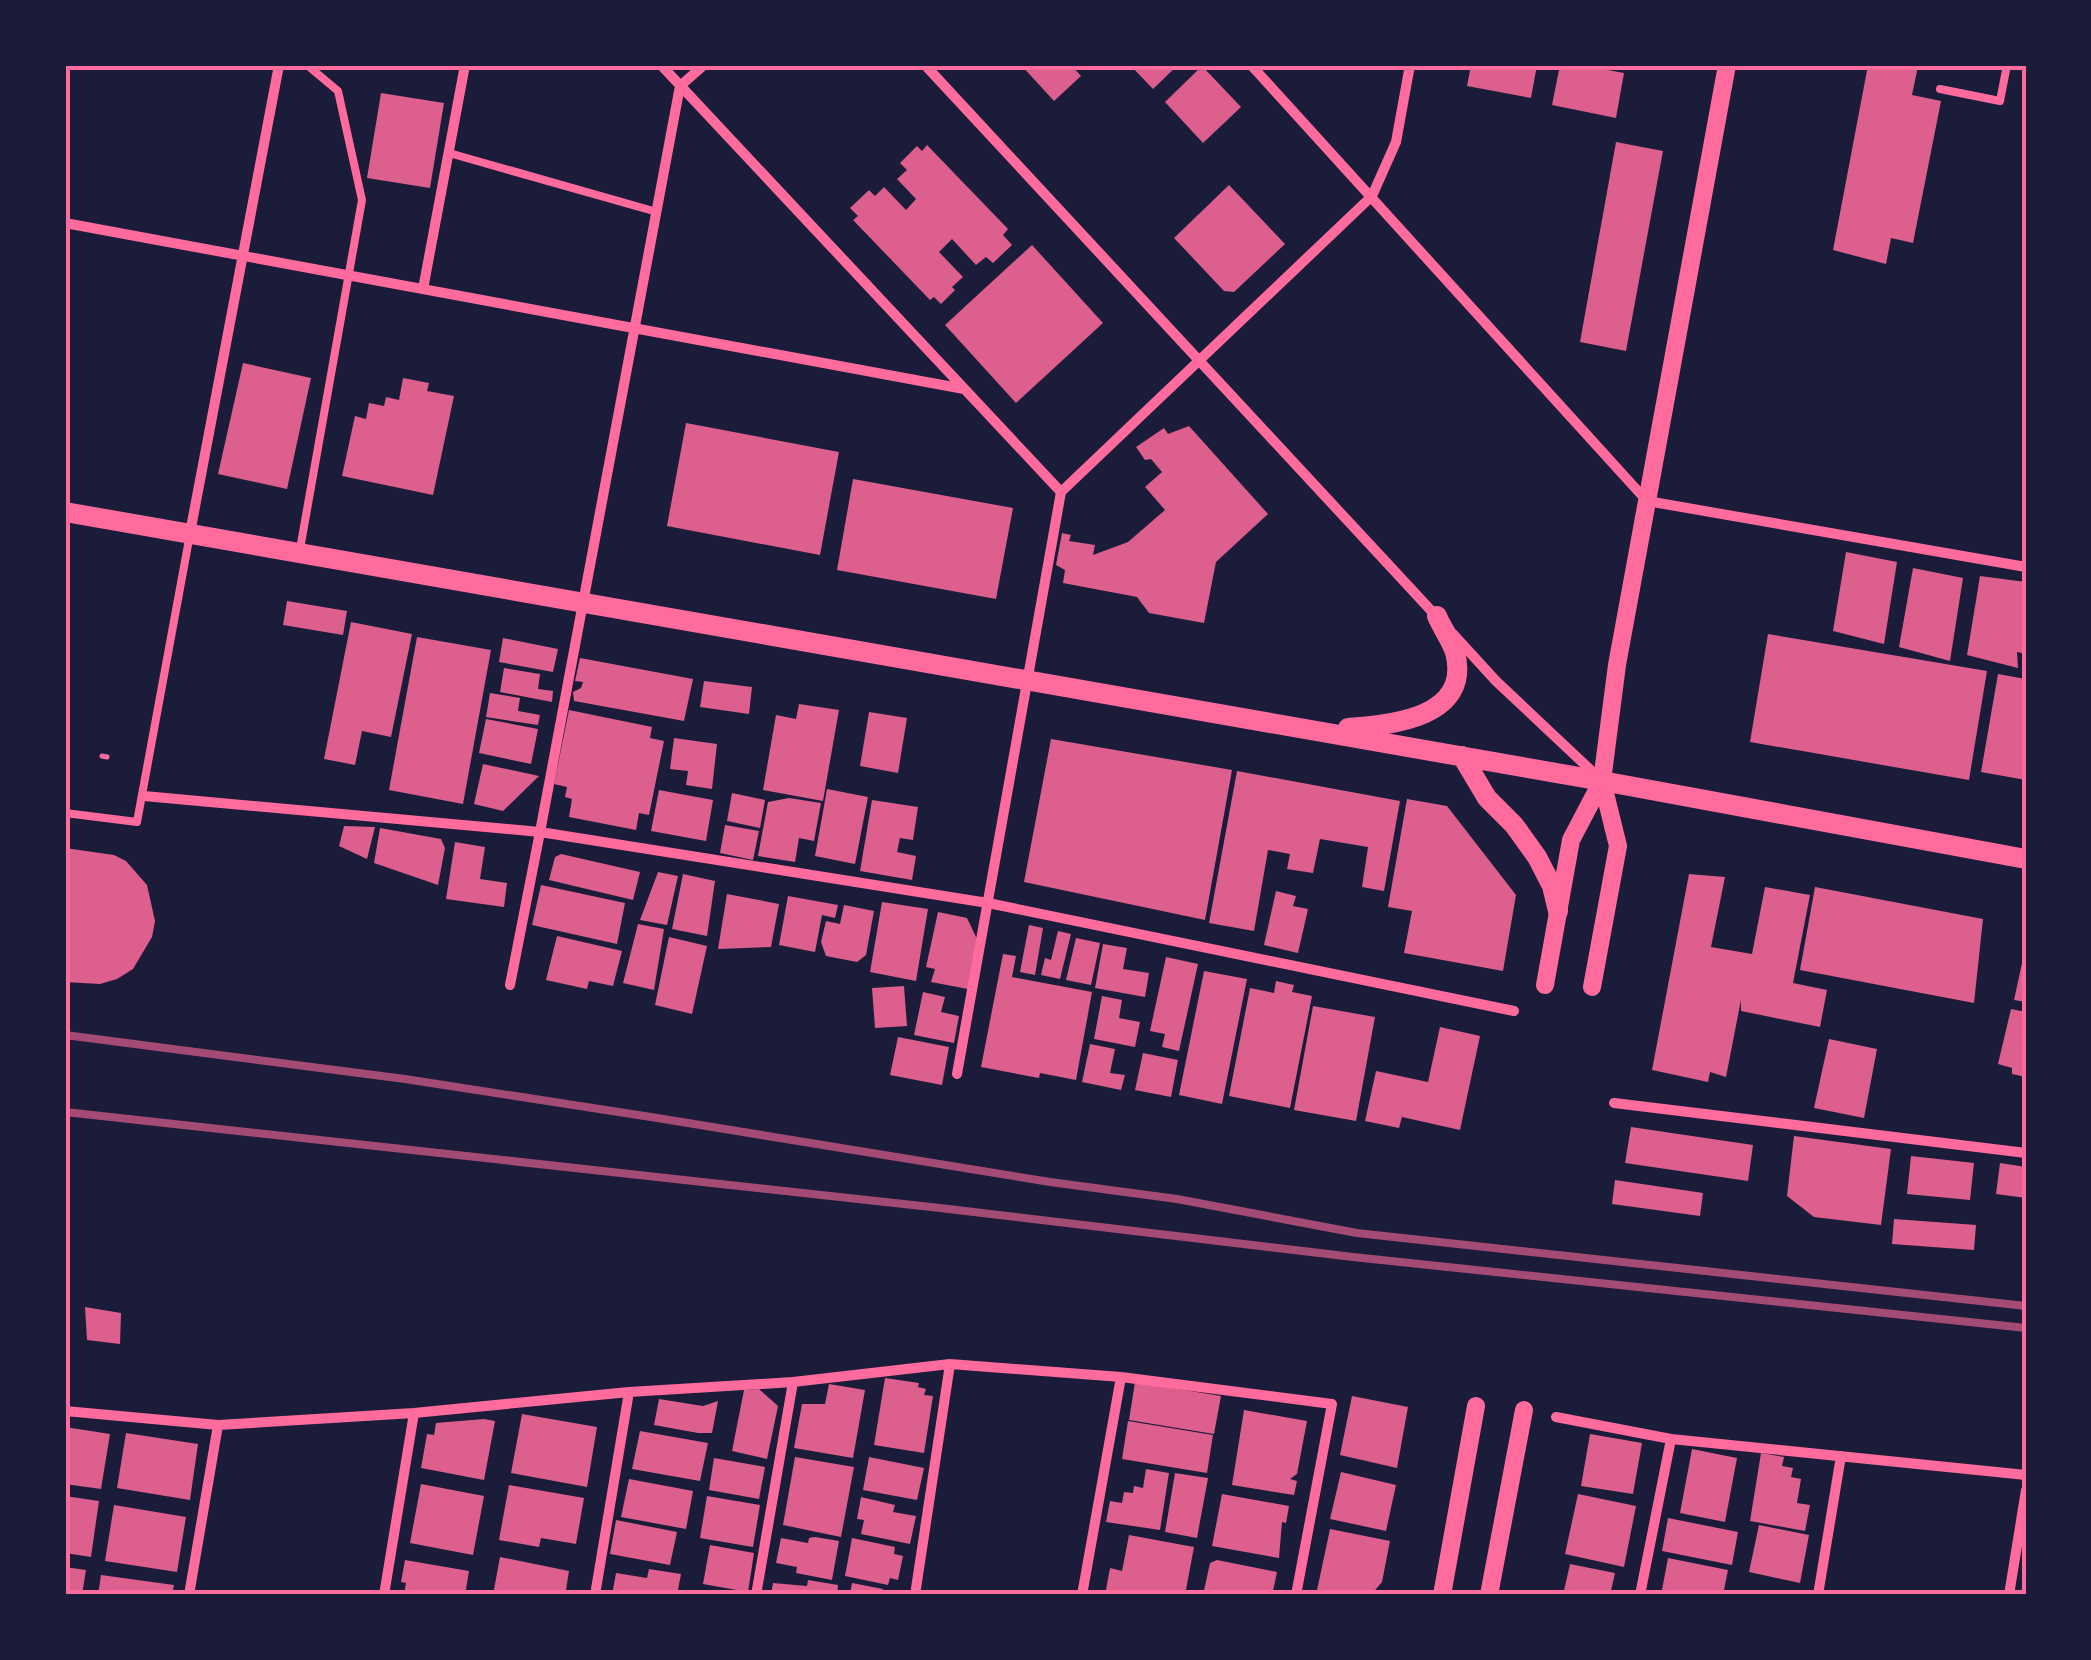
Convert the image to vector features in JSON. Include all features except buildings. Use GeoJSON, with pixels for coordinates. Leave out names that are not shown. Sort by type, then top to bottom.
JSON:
{"type":"FeatureCollection","features":[{"type":"Feature","properties":{"kind":"main road"},"geometry":{"type":"LineString","coordinates":[[65,512],[1462,756],[2026,860]]}},
{"type":"Feature","properties":{"kind":"main road"},"geometry":{"type":"LineString","coordinates":[[1310,730],[1390,726],[1438,706],[1453,684],[1456,670],[1455,652],[1437,616]]}},
{"type":"Feature","properties":{"kind":"main road"},"geometry":{"type":"LineString","coordinates":[[1462,756],[1487,798],[1514,825],[1537,857],[1552,886],[1558,911]]}},
{"type":"Feature","properties":{"kind":"street"},"geometry":{"type":"LineString","coordinates":[[190,534],[279,65]]}},
{"type":"Feature","properties":{"kind":"street"},"geometry":{"type":"LineString","coordinates":[[422,289],[466,65]]}},
{"type":"Feature","properties":{"kind":"street"},"geometry":{"type":"LineString","coordinates":[[660,65],[1061,492]]}},
{"type":"Feature","properties":{"kind":"street"},"geometry":{"type":"LineString","coordinates":[[510,986],[680,86],[704,65]]}},
{"type":"Feature","properties":{"kind":"street"},"geometry":{"type":"LineString","coordinates":[[925,65],[1496,680],[1602,781],[1618,846],[1592,988]]}},
{"type":"Feature","properties":{"kind":"street"},"geometry":{"type":"LineString","coordinates":[[1251,65],[1647,501],[2026,568]]}},
{"type":"Feature","properties":{"kind":"street"},"geometry":{"type":"LineString","coordinates":[[956,1074],[1061,492],[1372,196],[1396,142],[1410,65]]}},
{"type":"Feature","properties":{"kind":"street"},"geometry":{"type":"LineString","coordinates":[[1544,985],[1572,840],[1602,781],[1617,665],[1727,65]]}},
{"type":"Feature","properties":{"kind":"street"},"geometry":{"type":"LineString","coordinates":[[65,223],[964,389]]}},
{"type":"Feature","properties":{"kind":"street"},"geometry":{"type":"LineString","coordinates":[[144,796],[540,832],[988,903],[1514,1011]]}},
{"type":"Feature","properties":{"kind":"street"},"geometry":{"type":"LineString","coordinates":[[1614,1103],[2026,1153]]}},
{"type":"Feature","properties":{"kind":"street"},"geometry":{"type":"LineString","coordinates":[[916,1595],[950,1364]]}},
{"type":"Feature","properties":{"kind":"street"},"geometry":{"type":"LineString","coordinates":[[65,1411],[218,1424],[414,1413],[629,1392],[793,1382],[950,1364],[1121,1377],[1332,1404],[1296,1595]]}},
{"type":"Feature","properties":{"kind":"street"},"geometry":{"type":"LineString","coordinates":[[1082,1595],[1121,1377]]}},
{"type":"Feature","properties":{"kind":"street"},"geometry":{"type":"LineString","coordinates":[[756,1595],[793,1382]]}},
{"type":"Feature","properties":{"kind":"street"},"geometry":{"type":"LineString","coordinates":[[595,1595],[629,1392]]}},
{"type":"Feature","properties":{"kind":"street"},"geometry":{"type":"LineString","coordinates":[[1442,1595],[1476,1406]]}},
{"type":"Feature","properties":{"kind":"street"},"geometry":{"type":"LineString","coordinates":[[1489,1595],[1524,1410]]}},
{"type":"Feature","properties":{"kind":"street"},"geometry":{"type":"LineString","coordinates":[[384,1595],[414,1413]]}},
{"type":"Feature","properties":{"kind":"street"},"geometry":{"type":"LineString","coordinates":[[1556,1417],[1671,1439],[2026,1475]]}},
{"type":"Feature","properties":{"kind":"street"},"geometry":{"type":"LineString","coordinates":[[189,1595],[218,1424]]}},
{"type":"Feature","properties":{"kind":"street"},"geometry":{"type":"LineString","coordinates":[[1640,1595],[1671,1439]]}},
{"type":"Feature","properties":{"kind":"street"},"geometry":{"type":"LineString","coordinates":[[1818,1595],[1841,1456]]}},
{"type":"Feature","properties":{"kind":"street"},"geometry":{"type":"LineString","coordinates":[[2009,1595],[2026,1490]]}},
{"type":"Feature","properties":{"kind":"lane"},"geometry":{"type":"LineString","coordinates":[[300,554],[362,200],[338,90],[307,65]]}},
{"type":"Feature","properties":{"kind":"lane"},"geometry":{"type":"LineString","coordinates":[[1940,89],[2000,101],[2007,65]]}},
{"type":"Feature","properties":{"kind":"lane"},"geometry":{"type":"LineString","coordinates":[[448,152],[657,212]]}},
{"type":"Feature","properties":{"kind":"lane"},"geometry":{"type":"LineString","coordinates":[[65,813],[137,822],[190,534]]}},
{"type":"Feature","properties":{"kind":"railway"},"geometry":{"type":"LineString","coordinates":[[65,1035],[405,1079],[1177,1199],[1357,1233],[2026,1306]]}},
{"type":"Feature","properties":{"kind":"railway"},"geometry":{"type":"LineString","coordinates":[[65,1112],[1353,1257],[2026,1328]]}}]}
